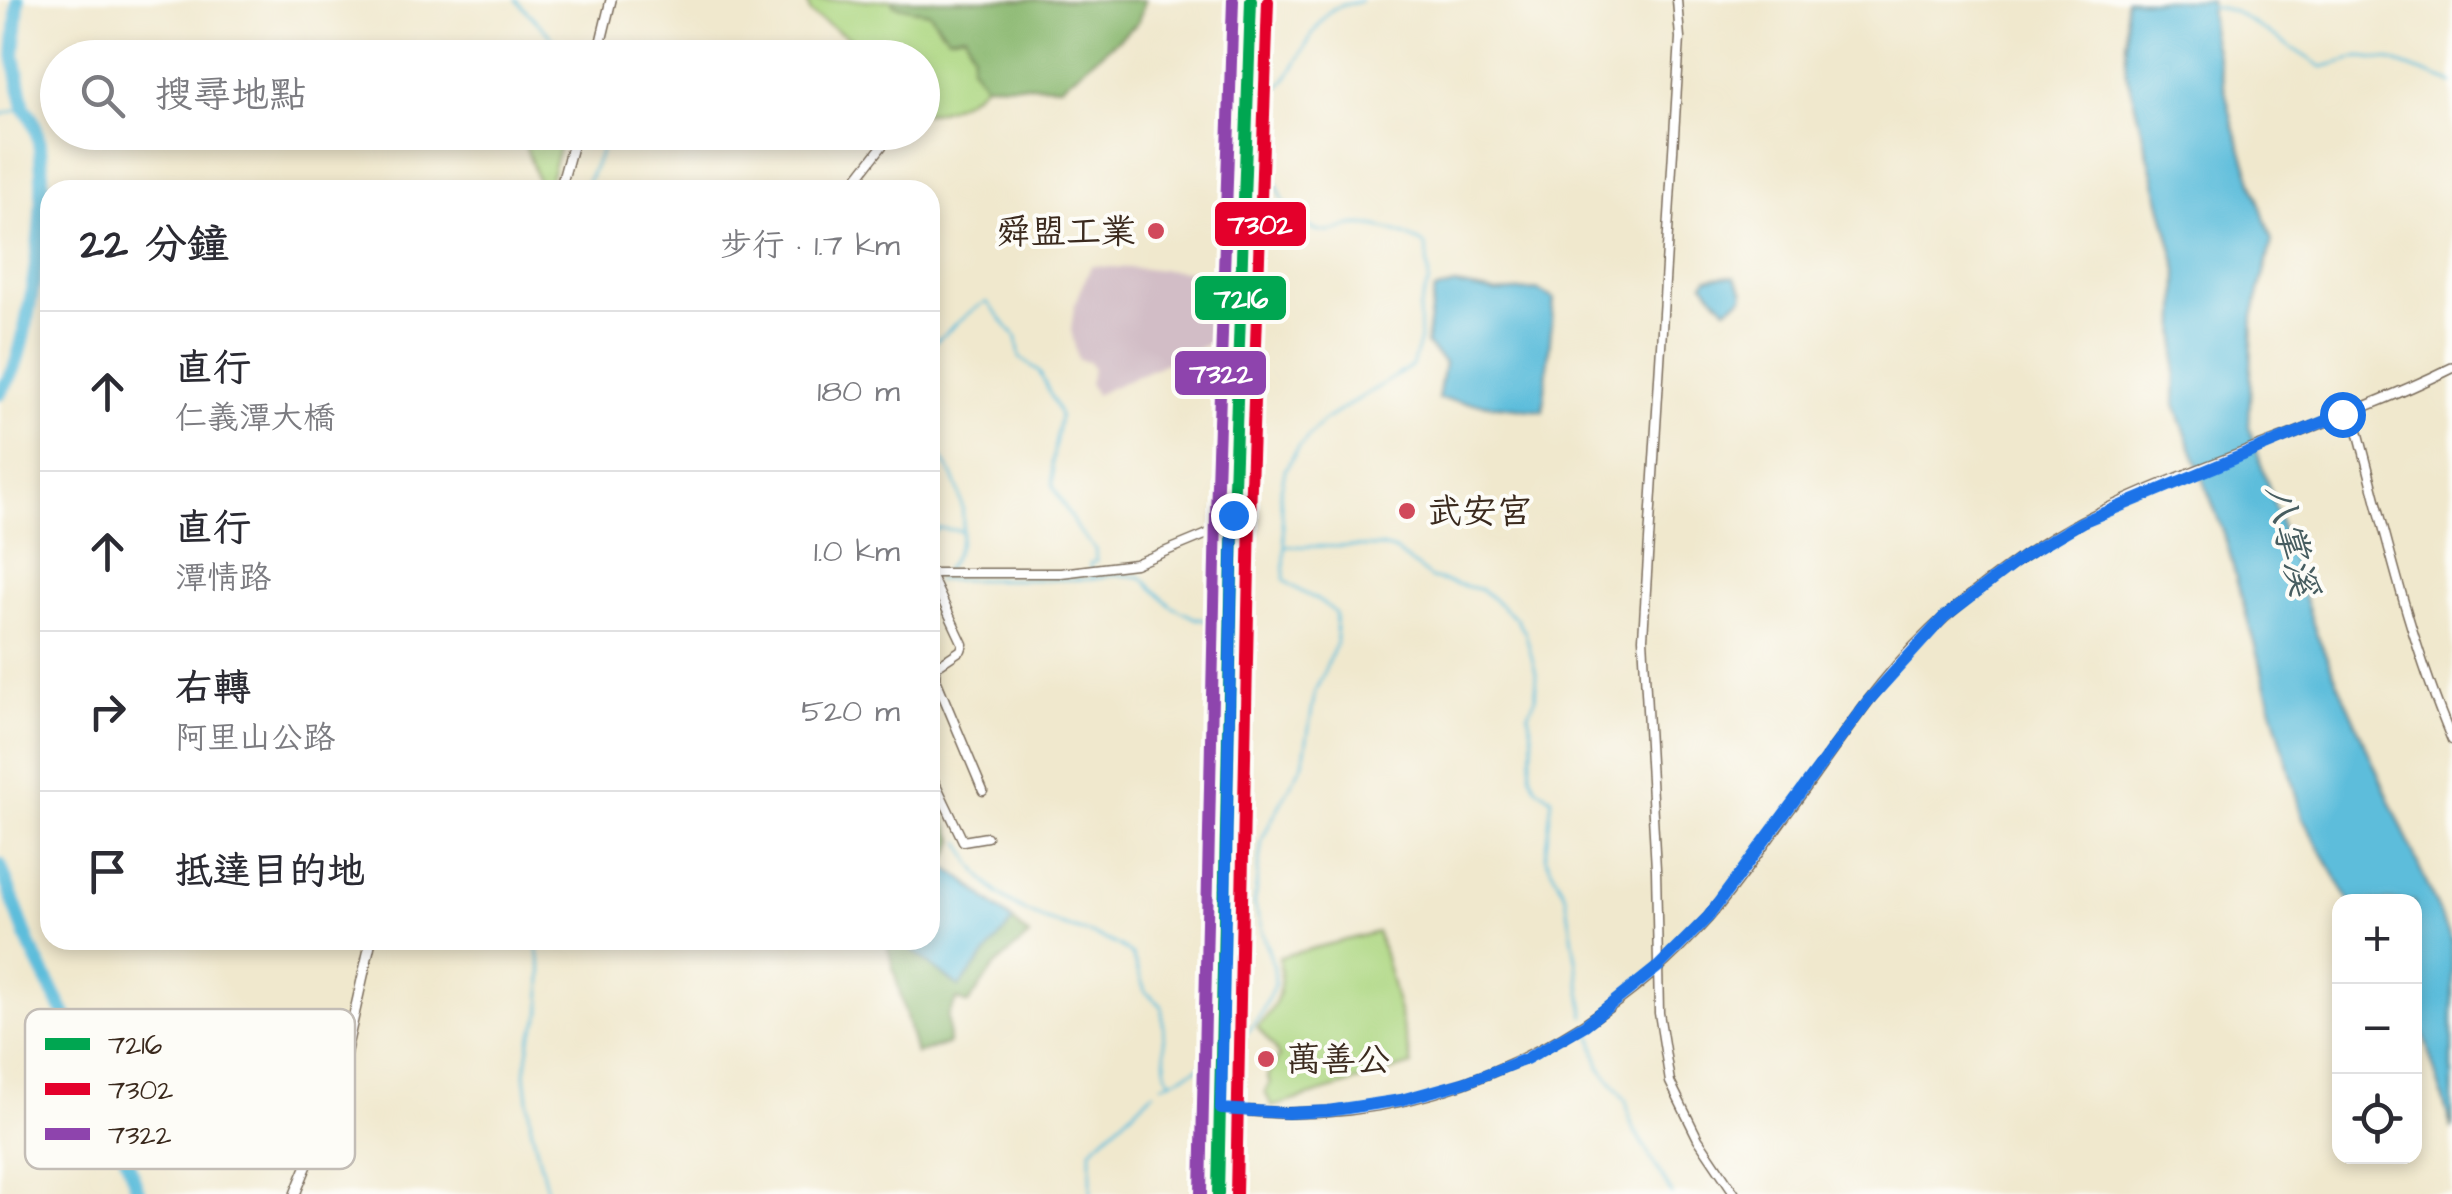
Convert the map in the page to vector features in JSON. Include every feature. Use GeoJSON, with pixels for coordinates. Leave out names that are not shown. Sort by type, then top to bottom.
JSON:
{"type":"FeatureCollection","features":[{"type":"Feature","properties":{"kind":"main road"},"geometry":{"type":"LineString","coordinates":[[1218,1194],[1233,515],[1251,0]]}},
{"type":"Feature","properties":{"kind":"street"},"geometry":{"type":"LineString","coordinates":[[601,40],[611,0]]}},
{"type":"Feature","properties":{"kind":"street"},"geometry":{"type":"LineString","coordinates":[[1677,0],[1680,38],[1642,638],[1659,1013],[1670,1082],[1698,1138],[1735,1194]]}},
{"type":"Feature","properties":{"kind":"street"},"geometry":{"type":"LineString","coordinates":[[563,180],[571,150]]}},
{"type":"Feature","properties":{"kind":"street"},"geometry":{"type":"LineString","coordinates":[[856,180],[879,150]]}},
{"type":"Feature","properties":{"kind":"street"},"geometry":{"type":"LineString","coordinates":[[1221,1109],[1288,1113],[1401,1100],[1466,1082],[1526,1059],[1585,1025],[1659,966],[1708,917],[1868,701],[1944,617],[2024,556],[2082,522],[2150,492],[2393,398],[2452,368]]}},
{"type":"Feature","properties":{"kind":"street"},"geometry":{"type":"LineString","coordinates":[[2348,413],[2406,614],[2452,740]]}},
{"type":"Feature","properties":{"kind":"street"},"geometry":{"type":"LineString","coordinates":[[940,573],[1061,573],[1135,564],[1214,530],[1233,515]]}},
{"type":"Feature","properties":{"kind":"street"},"geometry":{"type":"LineString","coordinates":[[940,594],[964,644],[940,664]]}},
{"type":"Feature","properties":{"kind":"street"},"geometry":{"type":"LineString","coordinates":[[940,689],[984,791]]}},
{"type":"Feature","properties":{"kind":"street"},"geometry":{"type":"LineString","coordinates":[[940,793],[963,841],[987,837]]}},
{"type":"Feature","properties":{"kind":"street"},"geometry":{"type":"LineString","coordinates":[[355,1011],[369,950]]}},
{"type":"Feature","properties":{"kind":"street"},"geometry":{"type":"LineString","coordinates":[[295,1194],[305,1169]]}},
{"type":"Feature","properties":{"kind":"shaded area"},"geometry":{"type":"Polygon","coordinates":[[[1091,266],[1224,273],[1223,340],[1095,395],[1089,383],[1093,369],[1089,362],[1078,360],[1071,330],[1074,307],[1091,266]]]}},
{"type":"Feature","properties":{"kind":"green space"},"geometry":{"type":"Polygon","coordinates":[[[807,0],[891,0],[894,5],[930,13],[942,31],[965,34],[973,55],[971,66],[985,84],[957,105],[940,111],[940,40],[852,40],[810,13],[807,0]]]}},
{"type":"Feature","properties":{"kind":"green space"},"geometry":{"type":"Polygon","coordinates":[[[891,0],[1145,0],[1138,23],[1061,86],[985,84],[971,65],[973,54],[965,34],[948,37],[930,13],[894,5],[891,0]]]}},
{"type":"Feature","properties":{"kind":"green space"},"geometry":{"type":"Polygon","coordinates":[[[527,150],[558,150],[550,180],[537,180],[527,150]]]}},
{"type":"Feature","properties":{"kind":"green space"},"geometry":{"type":"Polygon","coordinates":[[[940,810],[955,841],[940,874],[940,810]]]}},
{"type":"Feature","properties":{"kind":"green space"},"geometry":{"type":"Polygon","coordinates":[[[1013,921],[1029,936],[995,966],[968,1004],[957,999],[948,1016],[949,1043],[916,1054],[889,950],[912,950],[959,987],[1013,921]]]}},
{"type":"Feature","properties":{"kind":"green space"},"geometry":{"type":"Polygon","coordinates":[[[1377,932],[1412,1065],[1272,1107],[1265,1091],[1270,1083],[1267,1076],[1279,1057],[1257,1027],[1278,995],[1279,957],[1377,932]]]}},
{"type":"Feature","properties":{"kind":"water"},"geometry":{"type":"Polygon","coordinates":[[[2126,0],[2210,0],[2212,34],[2233,124],[2272,241],[2253,316],[2249,427],[2316,633],[2452,941],[2452,1130],[2422,1032],[2422,894],[2345,894],[2302,817],[2224,534],[2175,405],[2178,270],[2126,70],[2126,0]]]}},
{"type":"Feature","properties":{"kind":"water"},"geometry":{"type":"Polygon","coordinates":[[[1735,277],[1744,292],[1726,309],[1703,283],[1707,278],[1735,277]]]}},
{"type":"Feature","properties":{"kind":"water"},"geometry":{"type":"Polygon","coordinates":[[[1455,285],[1494,292],[1537,290],[1554,299],[1543,411],[1438,399],[1444,363],[1426,344],[1434,291],[1455,285]]]}},
{"type":"Feature","properties":{"kind":"water"},"geometry":{"type":"Polygon","coordinates":[[[943,866],[1013,921],[959,987],[912,950],[940,950],[943,866]]]}},
{"type":"Feature","properties":{"kind":"waterway"},"geometry":{"type":"LineString","coordinates":[[18,0],[14,56],[24,108],[35,127],[42,180]]}},
{"type":"Feature","properties":{"kind":"waterway"},"geometry":{"type":"LineString","coordinates":[[516,0],[555,40]]}},
{"type":"Feature","properties":{"kind":"waterway"},"geometry":{"type":"LineString","coordinates":[[1228,1054],[1260,1016],[1275,983],[1254,904],[1262,840],[1303,763],[1315,692],[1337,642],[1335,613],[1284,579],[1280,494],[1285,470],[1298,448],[1323,421],[1412,366],[1420,339],[1419,310],[1429,281],[1426,246],[1380,227],[1351,226],[1329,232],[1309,227],[1294,216],[1275,180],[1266,97],[1286,79],[1330,11],[1361,0]]}},
{"type":"Feature","properties":{"kind":"waterway"},"geometry":{"type":"LineString","coordinates":[[2210,7],[2233,11],[2322,67],[2361,57],[2392,61],[2452,83]]}},
{"type":"Feature","properties":{"kind":"waterway"},"geometry":{"type":"LineString","coordinates":[[0,115],[24,108]]}},
{"type":"Feature","properties":{"kind":"waterway"},"geometry":{"type":"LineString","coordinates":[[588,180],[601,150]]}},
{"type":"Feature","properties":{"kind":"waterway"},"geometry":{"type":"LineString","coordinates":[[0,393],[22,343],[40,233]]}},
{"type":"Feature","properties":{"kind":"waterway"},"geometry":{"type":"LineString","coordinates":[[940,338],[987,302],[1017,338],[1020,358],[1039,371],[1060,415],[1052,463],[1053,486],[1077,529],[1095,549],[1096,561],[1090,563],[1093,579],[1113,574],[1141,577],[1171,606],[1213,622]]}},
{"type":"Feature","properties":{"kind":"waterway"},"geometry":{"type":"LineString","coordinates":[[940,457],[958,489],[963,523],[955,555],[945,570]]}},
{"type":"Feature","properties":{"kind":"waterway"},"geometry":{"type":"LineString","coordinates":[[940,528],[961,531]]}},
{"type":"Feature","properties":{"kind":"waterway"},"geometry":{"type":"LineString","coordinates":[[1286,546],[1381,547],[1396,551],[1431,578],[1482,590],[1517,619]]}},
{"type":"Feature","properties":{"kind":"waterway"},"geometry":{"type":"LineString","coordinates":[[940,580],[1093,579]]}},
{"type":"Feature","properties":{"kind":"waterway"},"geometry":{"type":"LineString","coordinates":[[1517,621],[1525,632],[1537,677],[1535,699],[1528,714],[1533,737],[1530,774],[1536,787],[1552,798],[1545,856],[1566,897],[1585,1016]]}},
{"type":"Feature","properties":{"kind":"waterway"},"geometry":{"type":"LineString","coordinates":[[961,842],[981,876],[1006,900],[1038,917],[1105,939],[1132,955],[1145,991],[1162,1006],[1166,1073],[1171,1081]]}},
{"type":"Feature","properties":{"kind":"waterway"},"geometry":{"type":"LineString","coordinates":[[0,865],[30,946],[62,1009]]}},
{"type":"Feature","properties":{"kind":"waterway"},"geometry":{"type":"LineString","coordinates":[[538,950],[542,973],[541,1013],[530,1040],[525,1073],[531,1126],[548,1194]]}},
{"type":"Feature","properties":{"kind":"waterway"},"geometry":{"type":"LineString","coordinates":[[1590,1029],[1600,1067],[1626,1101],[1632,1126],[1672,1194]]}},
{"type":"Feature","properties":{"kind":"waterway"},"geometry":{"type":"LineString","coordinates":[[1162,1085],[1215,1060]]}},
{"type":"Feature","properties":{"kind":"waterway"},"geometry":{"type":"LineString","coordinates":[[1091,1194],[1091,1149],[1154,1092]]}},
{"type":"Feature","properties":{"kind":"waterway"},"geometry":{"type":"LineString","coordinates":[[130,1169],[139,1194]]}},
{"type":"Feature","properties":{"kind":"transit line","name":"7322"},"geometry":{"type":"LineString","coordinates":[[1201,1194],[1216,515],[1233,0]]}},
{"type":"Feature","properties":{"kind":"transit line","name":"7216"},"geometry":{"type":"LineString","coordinates":[[1218,1194],[1233,515],[1251,0]]}},
{"type":"Feature","properties":{"kind":"transit line","name":"7302"},"geometry":{"type":"LineString","coordinates":[[1236,1194],[1250,515],[1268,1]]}},
{"type":"Feature","properties":{"kind":"place","name":"舜盟工業"},"geometry":{"type":"Point","coordinates":[1156,231]}},
{"type":"Feature","properties":{"kind":"place","name":"武安宮"},"geometry":{"type":"Point","coordinates":[1407,511]}},
{"type":"Feature","properties":{"kind":"place","name":"萬善公"},"geometry":{"type":"Point","coordinates":[1266,1059]}},
{"type":"Feature","properties":{"kind":"route"},"geometry":{"type":"LineString","coordinates":[[1233,515],[1221,1109],[1328,1111],[1401,1100],[1466,1082],[1526,1059],[1585,1025],[1659,966],[1708,917],[1868,701],[1944,617],[2024,556],[2082,522],[2342,414]]}},
{"type":"Feature","properties":{"kind":"water label","name":"八掌溪"},"geometry":{"type":"Point","coordinates":[2292,540]}}]}
